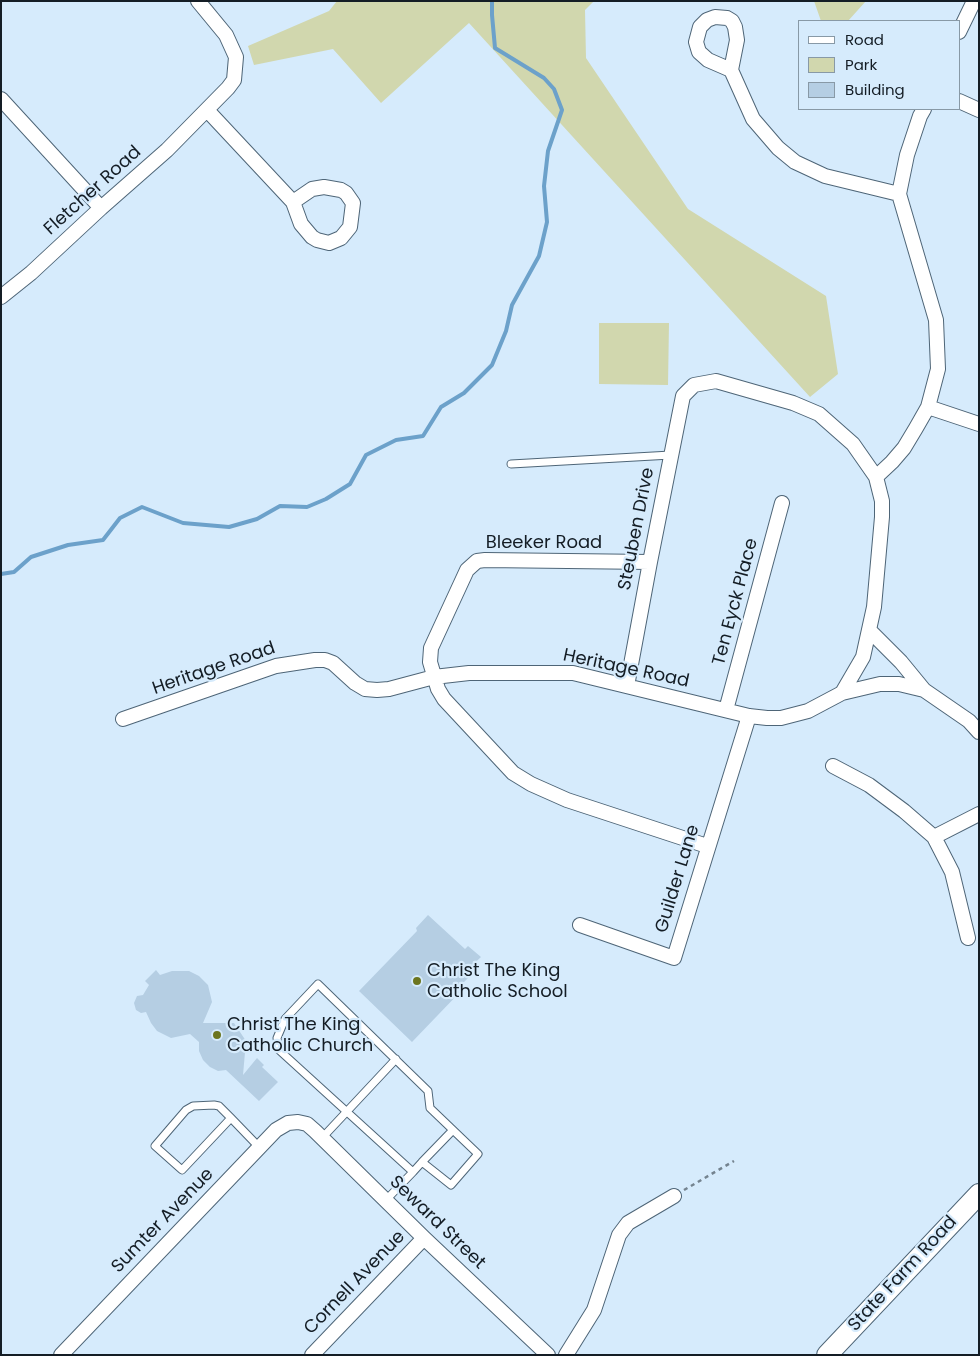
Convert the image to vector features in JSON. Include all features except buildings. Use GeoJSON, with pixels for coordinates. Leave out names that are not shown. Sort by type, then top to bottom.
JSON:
{"type":"FeatureCollection","features":[{"type":"Feature","properties":{"kind":"main road","name":"State Farm Road"},"geometry":{"type":"LineString","coordinates":[[827,1355],[979,1194]]}},
{"type":"Feature","properties":{"kind":"street","name":"Fletcher Road"},"geometry":{"type":"LineString","coordinates":[[1,297],[31,273],[167,150],[234,80],[236,56],[226,35],[198,1]]}},
{"type":"Feature","properties":{"kind":"street"},"geometry":{"type":"LineString","coordinates":[[960,30],[974,1]]}},
{"type":"Feature","properties":{"kind":"street"},"geometry":{"type":"LineString","coordinates":[[731,70],[753,118],[765,135],[795,162],[825,176],[900,194]]}},
{"type":"Feature","properties":{"kind":"street"},"geometry":{"type":"LineString","coordinates":[[1,99],[101,208]]}},
{"type":"Feature","properties":{"kind":"street"},"geometry":{"type":"LineString","coordinates":[[960,101],[979,110]]}},
{"type":"Feature","properties":{"kind":"street"},"geometry":{"type":"LineString","coordinates":[[207,110],[293,202],[301,224],[312,237],[330,243],[341,238],[350,227],[353,203],[346,193],[341,190],[324,187],[312,189],[293,202]]}},
{"type":"Feature","properties":{"kind":"street"},"geometry":{"type":"LineString","coordinates":[[842,693],[863,657],[874,607],[882,517],[882,501],[876,477],[904,448],[928,407],[938,370],[936,320],[900,194],[907,155],[923,110]]}},
{"type":"Feature","properties":{"kind":"street","name":"Steuben Drive"},"geometry":{"type":"LineString","coordinates":[[627,686],[683,396],[694,385],[716,381],[813,410],[853,444],[876,477]]}},
{"type":"Feature","properties":{"kind":"street"},"geometry":{"type":"LineString","coordinates":[[928,407],[979,424]]}},
{"type":"Feature","properties":{"kind":"street","name":"Ten Eyck Place"},"geometry":{"type":"LineString","coordinates":[[726,710],[782,503]]}},
{"type":"Feature","properties":{"kind":"street","name":"Bleeker Road"},"geometry":{"type":"LineString","coordinates":[[650,562],[477,561],[467,570],[431,648],[430,662],[438,689],[444,699],[513,773],[531,784],[567,800],[707,846]]}},
{"type":"Feature","properties":{"kind":"street","name":"Heritage Road"},"geometry":{"type":"LineString","coordinates":[[870,631],[901,662],[924,690],[969,722],[979,732]]}},
{"type":"Feature","properties":{"kind":"street","name":"Heritage Road"},"geometry":{"type":"LineString","coordinates":[[123,720],[276,666],[296,662],[325,660],[333,663],[355,683],[365,689],[389,689],[434,677],[469,673],[573,673],[749,716],[781,718],[808,712],[842,693],[880,684],[899,684],[924,690]]}},
{"type":"Feature","properties":{"kind":"street","name":"Guilder Lane"},"geometry":{"type":"LineString","coordinates":[[580,925],[674,958],[707,846],[749,716]]}},
{"type":"Feature","properties":{"kind":"street"},"geometry":{"type":"LineString","coordinates":[[833,766],[869,786],[904,811],[934,837],[952,872],[968,938]]}},
{"type":"Feature","properties":{"kind":"street"},"geometry":{"type":"LineString","coordinates":[[934,837],[979,814]]}},
{"type":"Feature","properties":{"kind":"street","name":"Seward Street"},"geometry":{"type":"LineString","coordinates":[[298,1122],[307,1124],[548,1355]]}},
{"type":"Feature","properties":{"kind":"street","name":"Sumter Avenue"},"geometry":{"type":"LineString","coordinates":[[61,1355],[276,1130],[288,1123],[298,1122]]}},
{"type":"Feature","properties":{"kind":"street"},"geometry":{"type":"LineString","coordinates":[[566,1355],[594,1310],[619,1235],[628,1223],[674,1196]]}},
{"type":"Feature","properties":{"kind":"street","name":"Cornell Avenue"},"geometry":{"type":"LineString","coordinates":[[312,1355],[424,1238]]}},
{"type":"Feature","properties":{"kind":"lane"},"geometry":{"type":"LineString","coordinates":[[511,464],[671,455]]}},
{"type":"Feature","properties":{"kind":"lane"},"geometry":{"type":"LineString","coordinates":[[413,1172],[279,1050],[277,1038],[285,1019],[318,984],[428,1091],[430,1108],[478,1154],[450,1185],[422,1162]]}},
{"type":"Feature","properties":{"kind":"lane"},"geometry":{"type":"LineString","coordinates":[[322,1138],[396,1059]]}},
{"type":"Feature","properties":{"kind":"lane"},"geometry":{"type":"LineString","coordinates":[[230,1118],[182,1170],[156,1146],[186,1110],[193,1106],[214,1105],[219,1106],[259,1147]]}},
{"type":"Feature","properties":{"kind":"lane"},"geometry":{"type":"LineString","coordinates":[[386,1200],[453,1130]]}},
{"type":"Feature","properties":{"kind":"path"},"geometry":{"type":"LineString","coordinates":[[674,1196],[734,1161]]}},
{"type":"Feature","properties":{"kind":"green space"},"geometry":{"type":"Polygon","coordinates":[[[337,1],[594,1],[585,10],[586,58],[688,209],[826,296],[838,374],[810,397],[469,23],[381,103],[333,49],[254,65],[248,46],[329,11],[337,1]]]}},
{"type":"Feature","properties":{"kind":"green space"},"geometry":{"type":"Polygon","coordinates":[[[814,1],[866,1],[849,20],[821,20],[814,1]]]}},
{"type":"Feature","properties":{"kind":"green space"},"geometry":{"type":"Polygon","coordinates":[[[599,323],[669,323],[668,385],[599,384],[599,323]]]}},
{"type":"Feature","properties":{"kind":"waterway"},"geometry":{"type":"LineString","coordinates":[[1,574],[14,572],[31,557],[68,545],[103,540],[120,518],[142,507],[183,523],[229,527],[257,519],[280,506],[307,507],[326,499],[350,484],[366,455],[396,440],[423,436],[441,407],[464,393],[492,365],[506,331],[512,305],[539,256],[547,222],[544,186],[548,151],[562,110],[554,89],[544,78],[495,48],[492,1]]}},
{"type":"Feature","properties":{"kind":"place","name":"Christ The King Catholic School"},"geometry":{"type":"Point","coordinates":[417,981]}},
{"type":"Feature","properties":{"kind":"place","name":"Christ The King Catholic Church"},"geometry":{"type":"Point","coordinates":[217,1035]}}]}
